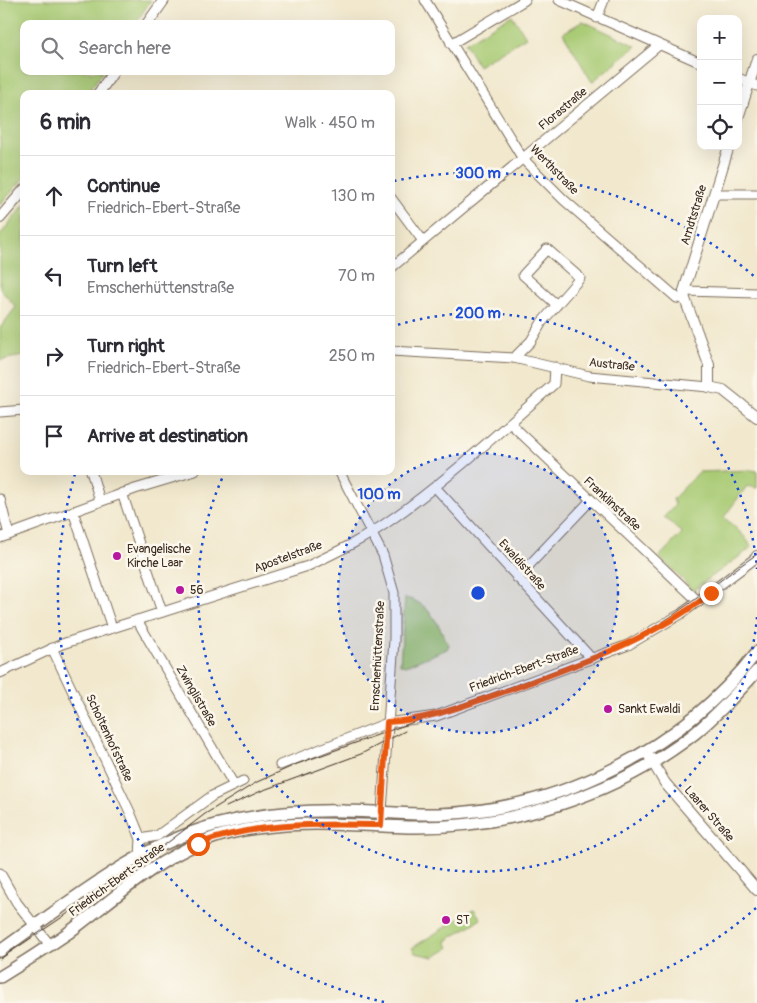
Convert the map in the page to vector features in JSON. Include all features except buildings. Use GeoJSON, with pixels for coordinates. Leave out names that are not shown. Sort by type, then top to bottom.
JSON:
{"type":"FeatureCollection","features":[{"type":"Feature","properties":{"kind":"main road","name":"Friedrich-Ebert-Straße"},"geometry":{"type":"LineString","coordinates":[[0,951],[140,856],[200,830],[244,819],[309,811],[454,813],[521,803],[588,780],[646,751],[688,723],[730,684],[757,652]]}},
{"type":"Feature","properties":{"kind":"main road","name":"Friedrich-Ebert-Straße"},"geometry":{"type":"LineString","coordinates":[[0,977],[66,934],[173,856],[214,838],[276,826],[456,825],[524,814],[594,791],[652,762],[702,726],[757,671]]}},
{"type":"Feature","properties":{"kind":"street"},"geometry":{"type":"LineString","coordinates":[[150,20],[164,0]]}},
{"type":"Feature","properties":{"kind":"street","name":"Werthstraße"},"geometry":{"type":"LineString","coordinates":[[425,0],[523,159],[571,206],[677,298],[685,295]]}},
{"type":"Feature","properties":{"kind":"street"},"geometry":{"type":"LineString","coordinates":[[451,44],[525,0]]}},
{"type":"Feature","properties":{"kind":"street"},"geometry":{"type":"LineString","coordinates":[[559,0],[697,61]]}},
{"type":"Feature","properties":{"kind":"street"},"geometry":{"type":"LineString","coordinates":[[597,18],[604,0]]}},
{"type":"Feature","properties":{"kind":"street","name":"Florastraße"},"geometry":{"type":"LineString","coordinates":[[395,265],[659,45]]}},
{"type":"Feature","properties":{"kind":"street"},"geometry":{"type":"LineString","coordinates":[[742,109],[753,84],[757,59]]}},
{"type":"Feature","properties":{"kind":"street"},"geometry":{"type":"LineString","coordinates":[[101,90],[111,75]]}},
{"type":"Feature","properties":{"kind":"street","name":"Arndtstraße"},"geometry":{"type":"LineString","coordinates":[[685,295],[728,150]]}},
{"type":"Feature","properties":{"kind":"street"},"geometry":{"type":"LineString","coordinates":[[714,194],[757,194]]}},
{"type":"Feature","properties":{"kind":"street"},"geometry":{"type":"LineString","coordinates":[[0,218],[20,195]]}},
{"type":"Feature","properties":{"kind":"street"},"geometry":{"type":"LineString","coordinates":[[395,203],[423,241]]}},
{"type":"Feature","properties":{"kind":"street"},"geometry":{"type":"LineString","coordinates":[[514,358],[531,341],[542,322],[557,305],[580,278],[547,249],[524,276],[557,305]]}},
{"type":"Feature","properties":{"kind":"street"},"geometry":{"type":"LineString","coordinates":[[757,293],[685,295],[709,365],[710,387],[723,390],[757,416]]}},
{"type":"Feature","properties":{"kind":"street","name":"Austraße"},"geometry":{"type":"LineString","coordinates":[[395,351],[514,358],[589,376],[710,387]]}},
{"type":"Feature","properties":{"kind":"street","name":"Apostelstraße"},"geometry":{"type":"LineString","coordinates":[[0,673],[52,648],[308,566],[372,532],[435,487],[554,384],[555,367]]}},
{"type":"Feature","properties":{"kind":"street"},"geometry":{"type":"LineString","coordinates":[[0,412],[20,410]]}},
{"type":"Feature","properties":{"kind":"street","name":"Franklinstraße"},"geometry":{"type":"LineString","coordinates":[[510,422],[590,501],[699,602]]}},
{"type":"Feature","properties":{"kind":"street"},"geometry":{"type":"LineString","coordinates":[[92,475],[100,501]]}},
{"type":"Feature","properties":{"kind":"street"},"geometry":{"type":"LineString","coordinates":[[0,499],[4,536],[122,493],[182,475]]}},
{"type":"Feature","properties":{"kind":"street","name":"Emscherhüttenstraße"},"geometry":{"type":"LineString","coordinates":[[341,475],[383,555],[394,592],[394,640],[381,825]]}},
{"type":"Feature","properties":{"kind":"street","name":"Ewaldistraße"},"geometry":{"type":"LineString","coordinates":[[435,487],[516,578],[592,659]]}},
{"type":"Feature","properties":{"kind":"street"},"geometry":{"type":"LineString","coordinates":[[122,493],[162,612]]}},
{"type":"Feature","properties":{"kind":"street"},"geometry":{"type":"LineString","coordinates":[[516,578],[590,501]]}},
{"type":"Feature","properties":{"kind":"street"},"geometry":{"type":"LineString","coordinates":[[73,511],[112,628]]}},
{"type":"Feature","properties":{"kind":"street","name":"Friedrich-Ebert-Straße"},"geometry":{"type":"LineString","coordinates":[[280,764],[387,722],[436,716],[628,645],[657,630],[699,602],[757,557]]}},
{"type":"Feature","properties":{"kind":"street","name":"Zwinglistraße"},"geometry":{"type":"LineString","coordinates":[[137,620],[238,783]]}},
{"type":"Feature","properties":{"kind":"street","name":"Scholtenhofstraße"},"geometry":{"type":"LineString","coordinates":[[52,648],[141,839]]}},
{"type":"Feature","properties":{"kind":"street","name":"Laarer Straße"},"geometry":{"type":"LineString","coordinates":[[646,751],[665,783],[757,890]]}},
{"type":"Feature","properties":{"kind":"street","name":"Friedrich-Ebert-Straße"},"geometry":{"type":"LineString","coordinates":[[140,856],[141,839],[157,836],[197,806],[238,783]]}},
{"type":"Feature","properties":{"kind":"street"},"geometry":{"type":"LineString","coordinates":[[0,874],[17,903],[50,945]]}},
{"type":"Feature","properties":{"kind":"green space"},"geometry":{"type":"Polygon","coordinates":[[[0,0],[151,0],[138,20],[20,20],[20,75],[100,75],[90,90],[20,90],[20,182],[0,205],[0,0]]]}},
{"type":"Feature","properties":{"kind":"green space"},"geometry":{"type":"Polygon","coordinates":[[[512,15],[526,37],[478,66],[465,43],[512,15]]]}},
{"type":"Feature","properties":{"kind":"green space"},"geometry":{"type":"Polygon","coordinates":[[[583,21],[636,46],[592,82],[563,33],[583,21]]]}},
{"type":"Feature","properties":{"kind":"green space"},"geometry":{"type":"Polygon","coordinates":[[[20,210],[20,357],[0,360],[0,328],[16,307],[0,289],[0,235],[20,210]]]}},
{"type":"Feature","properties":{"kind":"green space"},"geometry":{"type":"Polygon","coordinates":[[[757,471],[757,488],[747,486],[724,517],[744,536],[751,546],[747,551],[692,591],[659,557],[682,533],[664,517],[675,505],[673,499],[699,472],[757,471]]]}},
{"type":"Feature","properties":{"kind":"green space"},"geometry":{"type":"Polygon","coordinates":[[[405,598],[421,604],[427,610],[437,622],[449,645],[447,649],[405,666],[400,664],[405,598]]]}},
{"type":"Feature","properties":{"kind":"green space"},"geometry":{"type":"Polygon","coordinates":[[[474,909],[481,919],[446,941],[449,948],[434,957],[415,953],[412,948],[474,909]]]}},
{"type":"Feature","properties":{"kind":"tram line"},"geometry":{"type":"LineString","coordinates":[[0,959],[128,873],[205,814],[257,782],[297,764],[622,645],[662,622],[757,554]]}},
{"type":"Feature","properties":{"kind":"tram line"},"geometry":{"type":"LineString","coordinates":[[226,807],[261,791],[361,754],[405,731]]}},
{"type":"Feature","properties":{"kind":"place","name":"Evangelische Kirche Laar"},"geometry":{"type":"Point","coordinates":[117,556]}},
{"type":"Feature","properties":{"kind":"place","name":"56"},"geometry":{"type":"Point","coordinates":[180,590]}},
{"type":"Feature","properties":{"kind":"place","name":"Sankt Ewaldi"},"geometry":{"type":"Point","coordinates":[608,709]}},
{"type":"Feature","properties":{"kind":"place","name":"ST"},"geometry":{"type":"Point","coordinates":[446,920]}},
{"type":"Feature","properties":{"kind":"route"},"geometry":{"type":"LineString","coordinates":[[198,844],[230,833],[258,828],[301,825],[381,825],[381,796],[387,722],[403,722],[436,716],[613,651],[657,630],[711,593]]}}]}
